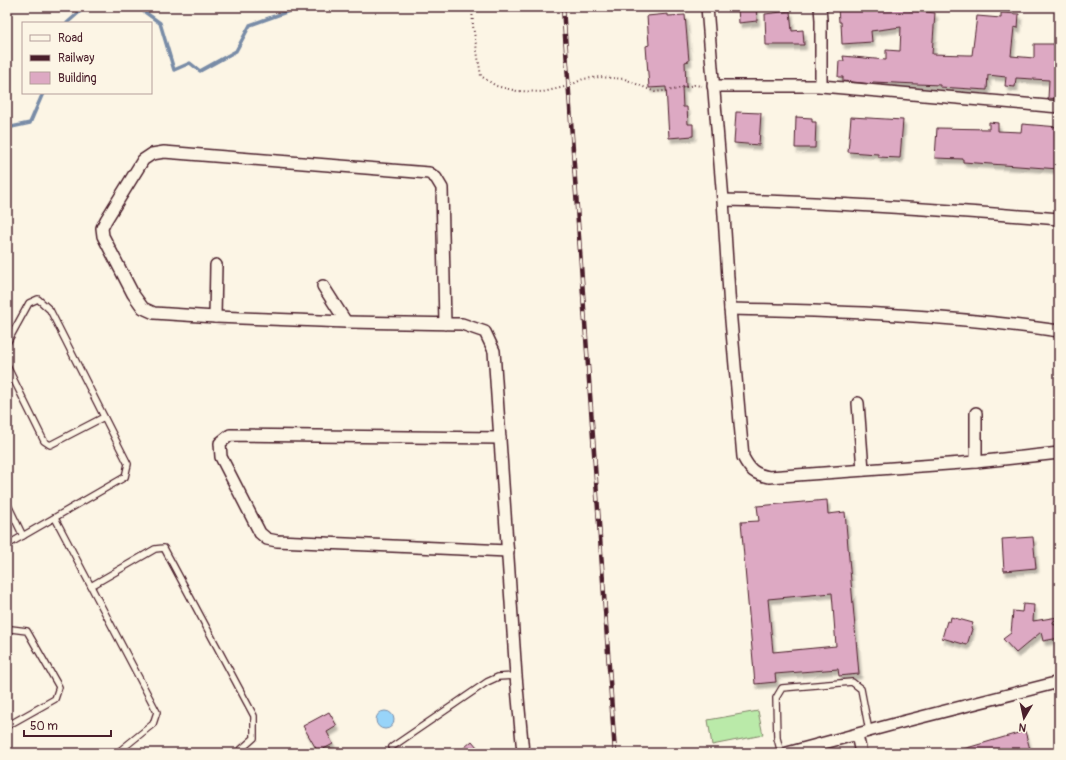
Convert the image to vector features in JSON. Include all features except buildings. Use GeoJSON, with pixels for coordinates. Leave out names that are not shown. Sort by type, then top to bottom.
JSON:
{"type":"FeatureCollection","features":[{"type":"Feature","properties":{"kind":"street"},"geometry":{"type":"LineString","coordinates":[[707,7],[723,200],[730,310],[743,457],[749,468],[758,475],[769,477],[976,462],[1059,454]]}},
{"type":"Feature","properties":{"kind":"street"},"geometry":{"type":"LineString","coordinates":[[820,7],[821,86]]}},
{"type":"Feature","properties":{"kind":"street"},"geometry":{"type":"LineString","coordinates":[[713,86],[821,86],[1059,107]]}},
{"type":"Feature","properties":{"kind":"street"},"geometry":{"type":"LineString","coordinates":[[445,324],[442,188],[436,178],[429,173],[164,152],[152,154],[143,160],[102,228],[103,236],[133,294],[143,308],[154,313],[346,322],[445,324],[462,324],[485,332],[494,351],[516,676],[523,753]]}},
{"type":"Feature","properties":{"kind":"street"},"geometry":{"type":"LineString","coordinates":[[723,200],[805,201],[1059,219]]}},
{"type":"Feature","properties":{"kind":"street"},"geometry":{"type":"LineString","coordinates":[[215,317],[216,265]]}},
{"type":"Feature","properties":{"kind":"street"},"geometry":{"type":"LineString","coordinates":[[324,286],[346,322]]}},
{"type":"Feature","properties":{"kind":"street"},"geometry":{"type":"LineString","coordinates":[[730,310],[810,310],[937,318],[998,323],[1059,331]]}},
{"type":"Feature","properties":{"kind":"street"},"geometry":{"type":"LineString","coordinates":[[858,403],[863,470]]}},
{"type":"Feature","properties":{"kind":"street"},"geometry":{"type":"LineString","coordinates":[[976,413],[976,462]]}},
{"type":"Feature","properties":{"kind":"street"},"geometry":{"type":"LineString","coordinates":[[500,438],[230,435],[220,443],[221,457],[260,533],[267,539],[508,551]]}},
{"type":"Feature","properties":{"kind":"street"},"geometry":{"type":"LineString","coordinates":[[788,753],[1059,682]]}},
{"type":"Feature","properties":{"kind":"street"},"geometry":{"type":"LineString","coordinates":[[857,735],[861,753]]}},
{"type":"Feature","properties":{"kind":"lane"},"geometry":{"type":"LineString","coordinates":[[7,343],[29,303],[38,299],[50,310],[128,464],[124,477],[7,545]]}},
{"type":"Feature","properties":{"kind":"lane"},"geometry":{"type":"LineString","coordinates":[[7,366],[44,441],[50,445],[104,417]]}},
{"type":"Feature","properties":{"kind":"lane"},"geometry":{"type":"LineString","coordinates":[[7,504],[23,536]]}},
{"type":"Feature","properties":{"kind":"lane"},"geometry":{"type":"LineString","coordinates":[[55,518],[157,712],[153,724],[117,753]]}},
{"type":"Feature","properties":{"kind":"lane"},"geometry":{"type":"LineString","coordinates":[[91,586],[155,549],[164,548],[254,716],[254,738],[236,753]]}},
{"type":"Feature","properties":{"kind":"lane"},"geometry":{"type":"LineString","coordinates":[[7,632],[11,629],[27,631],[59,687],[55,698],[7,726]]}},
{"type":"Feature","properties":{"kind":"lane"},"geometry":{"type":"LineString","coordinates":[[392,747],[487,682],[498,677],[516,676]]}},
{"type":"Feature","properties":{"kind":"lane"},"geometry":{"type":"LineString","coordinates":[[781,753],[777,738],[776,698],[782,688],[852,682],[861,689],[869,731]]}},
{"type":"Feature","properties":{"kind":"lane"},"geometry":{"type":"LineString","coordinates":[[7,749],[11,753]]}},
{"type":"Feature","properties":{"kind":"path"},"geometry":{"type":"LineString","coordinates":[[472,7],[481,76],[496,86],[517,91],[542,92],[569,86],[583,79],[600,77],[625,79],[655,92],[673,90],[694,85],[713,86]]}},
{"type":"Feature","properties":{"kind":"green space"},"geometry":{"type":"Polygon","coordinates":[[[758,711],[763,735],[712,745],[708,720],[758,711]]]}},
{"type":"Feature","properties":{"kind":"water"},"geometry":{"type":"Polygon","coordinates":[[[385,711],[391,714],[394,720],[391,726],[385,729],[379,726],[376,720],[379,714],[385,711]]]}},
{"type":"Feature","properties":{"kind":"waterway"},"geometry":{"type":"LineString","coordinates":[[68,22],[85,7]]}},
{"type":"Feature","properties":{"kind":"waterway"},"geometry":{"type":"LineString","coordinates":[[138,7],[160,23],[174,70],[190,63],[200,71],[236,51],[250,25],[300,7]]}},
{"type":"Feature","properties":{"kind":"waterway"},"geometry":{"type":"LineString","coordinates":[[7,128],[30,123],[43,94]]}},
{"type":"Feature","properties":{"kind":"railway"},"geometry":{"type":"LineString","coordinates":[[563,7],[615,753]]}}]}
